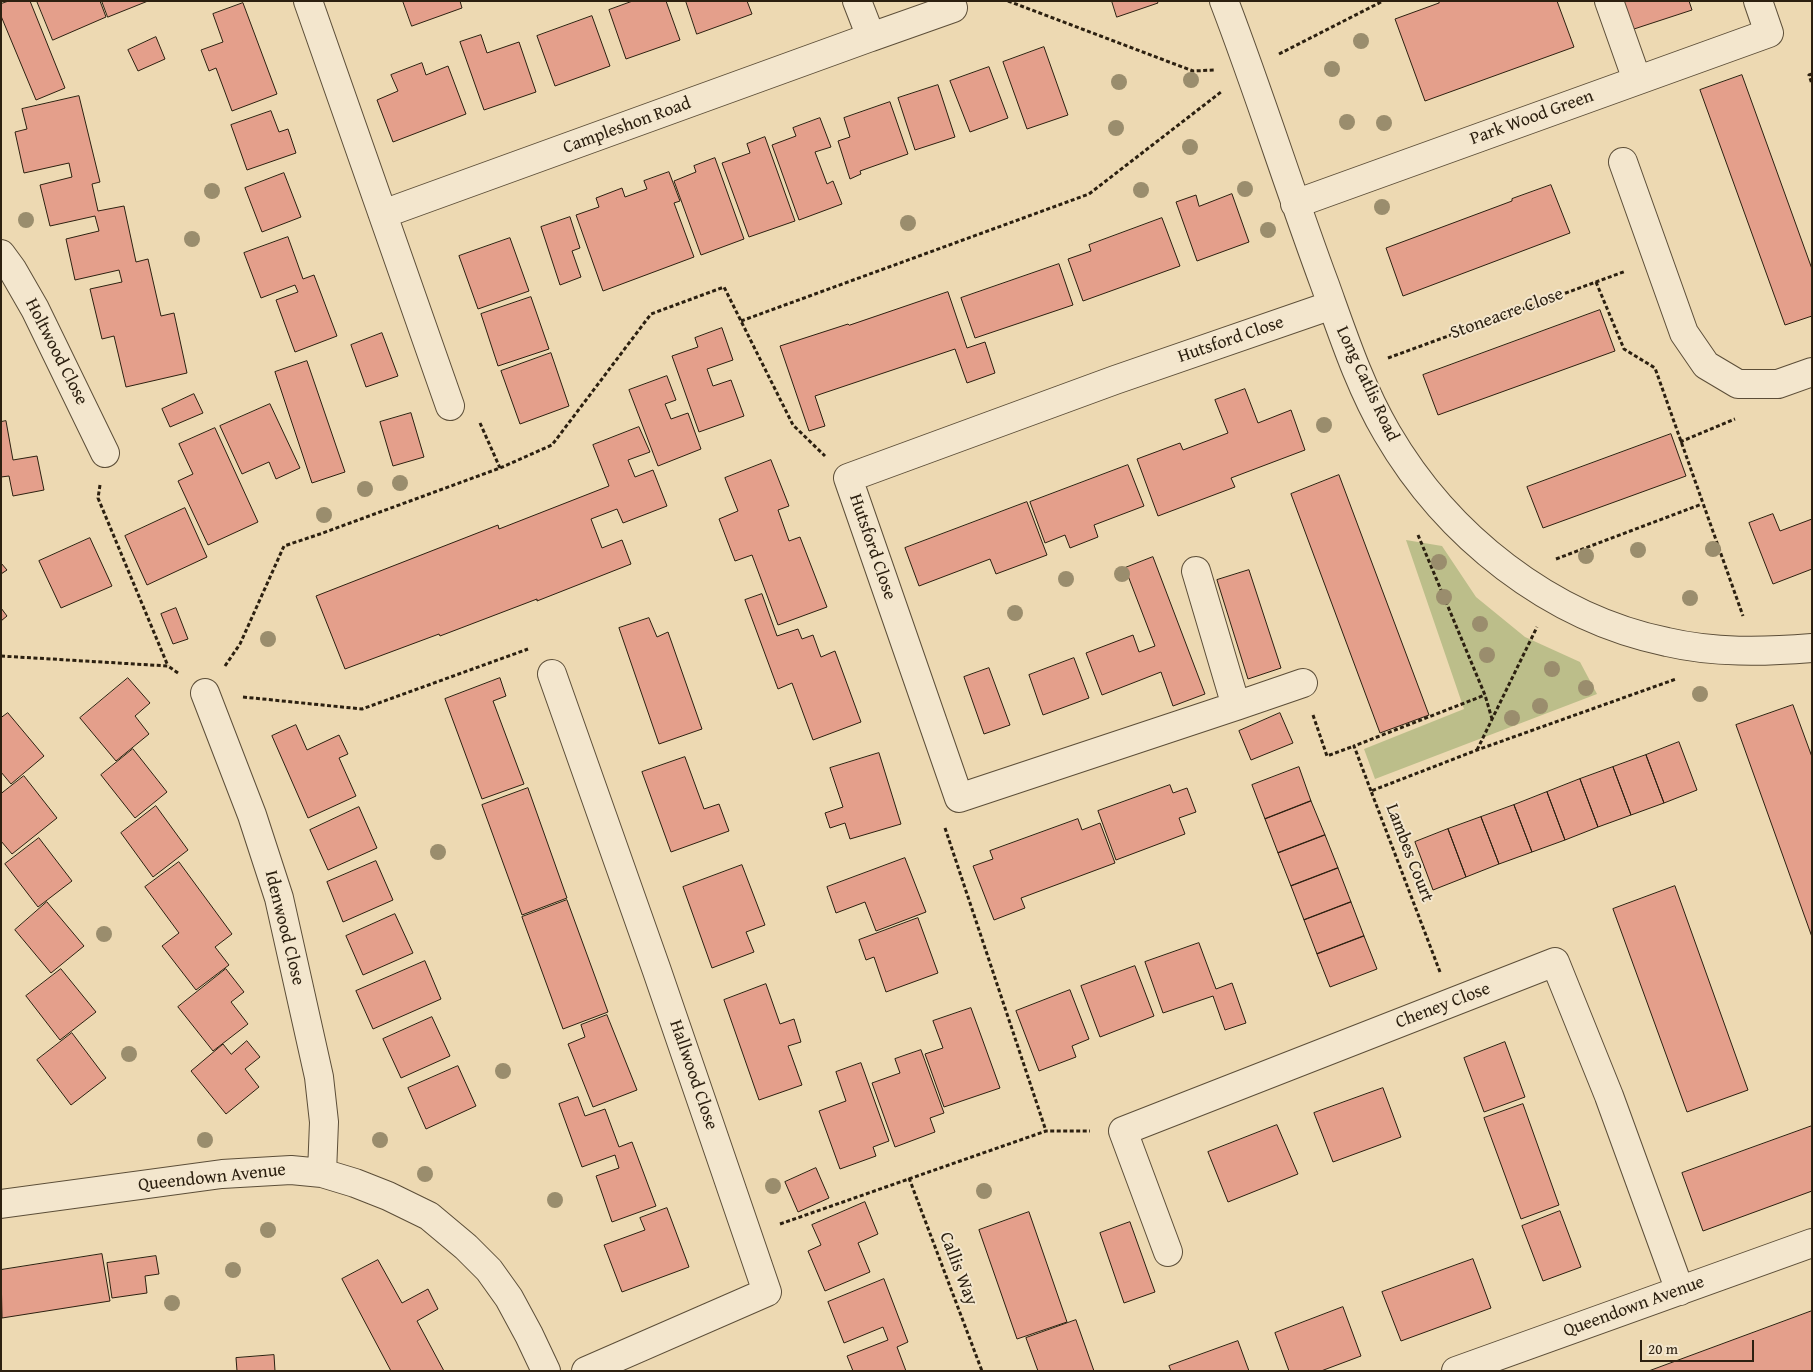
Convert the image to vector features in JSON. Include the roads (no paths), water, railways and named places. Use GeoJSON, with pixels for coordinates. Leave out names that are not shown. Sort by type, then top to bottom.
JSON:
{"type":"FeatureCollection","features":[{"type":"Feature","properties":{"kind":"street"},"geometry":{"type":"LineString","coordinates":[[308,1],[450,406]]}},
{"type":"Feature","properties":{"kind":"street"},"geometry":{"type":"LineString","coordinates":[[857,1],[871,37]]}},
{"type":"Feature","properties":{"kind":"street","name":"Long Catlis Road"},"geometry":{"type":"LineString","coordinates":[[1224,1],[1250,70],[1295,204],[1357,369],[1386,431],[1424,487],[1476,542],[1509,570],[1551,599],[1622,631],[1668,643],[1708,649],[1756,651],[1812,648]]}},
{"type":"Feature","properties":{"kind":"street"},"geometry":{"type":"LineString","coordinates":[[1609,1],[1637,80]]}},
{"type":"Feature","properties":{"kind":"street","name":"Park Wood Green"},"geometry":{"type":"LineString","coordinates":[[1295,204],[1769,33],[1758,1]]}},
{"type":"Feature","properties":{"kind":"street","name":"Campleshon Road"},"geometry":{"type":"LineString","coordinates":[[383,214],[953,8]]}},
{"type":"Feature","properties":{"kind":"street"},"geometry":{"type":"LineString","coordinates":[[1623,162],[1684,333],[1706,365],[1738,384],[1778,384],[1812,372]]}},
{"type":"Feature","properties":{"kind":"street","name":"Holtwood Close"},"geometry":{"type":"LineString","coordinates":[[1,254],[35,309],[105,453]]}},
{"type":"Feature","properties":{"kind":"street","name":"Hutsford Close"},"geometry":{"type":"LineString","coordinates":[[1236,706],[1080,756],[959,798],[848,478],[1115,380],[1332,305]]}},
{"type":"Feature","properties":{"kind":"street"},"geometry":{"type":"LineString","coordinates":[[1196,571],[1236,706],[1303,684]]}},
{"type":"Feature","properties":{"kind":"street","name":"Hallwood Close"},"geometry":{"type":"LineString","coordinates":[[552,674],[657,970],[767,1292],[586,1371]]}},
{"type":"Feature","properties":{"kind":"street","name":"Idenwood Close"},"geometry":{"type":"LineString","coordinates":[[206,693],[252,815],[279,898],[319,1076],[324,1122],[322,1172]]}},
{"type":"Feature","properties":{"kind":"street","name":"Cheney Close"},"geometry":{"type":"LineString","coordinates":[[1168,1252],[1123,1132],[1555,962],[1609,1096],[1680,1291]]}},
{"type":"Feature","properties":{"kind":"street","name":"Queendown Avenue"},"geometry":{"type":"LineString","coordinates":[[2,1202],[222,1174],[291,1170],[322,1172],[380,1193],[429,1216],[466,1247],[489,1270],[509,1298],[546,1371]]}},
{"type":"Feature","properties":{"kind":"street","name":"Queendown Avenue"},"geometry":{"type":"LineString","coordinates":[[1456,1371],[1812,1243]]}}]}
